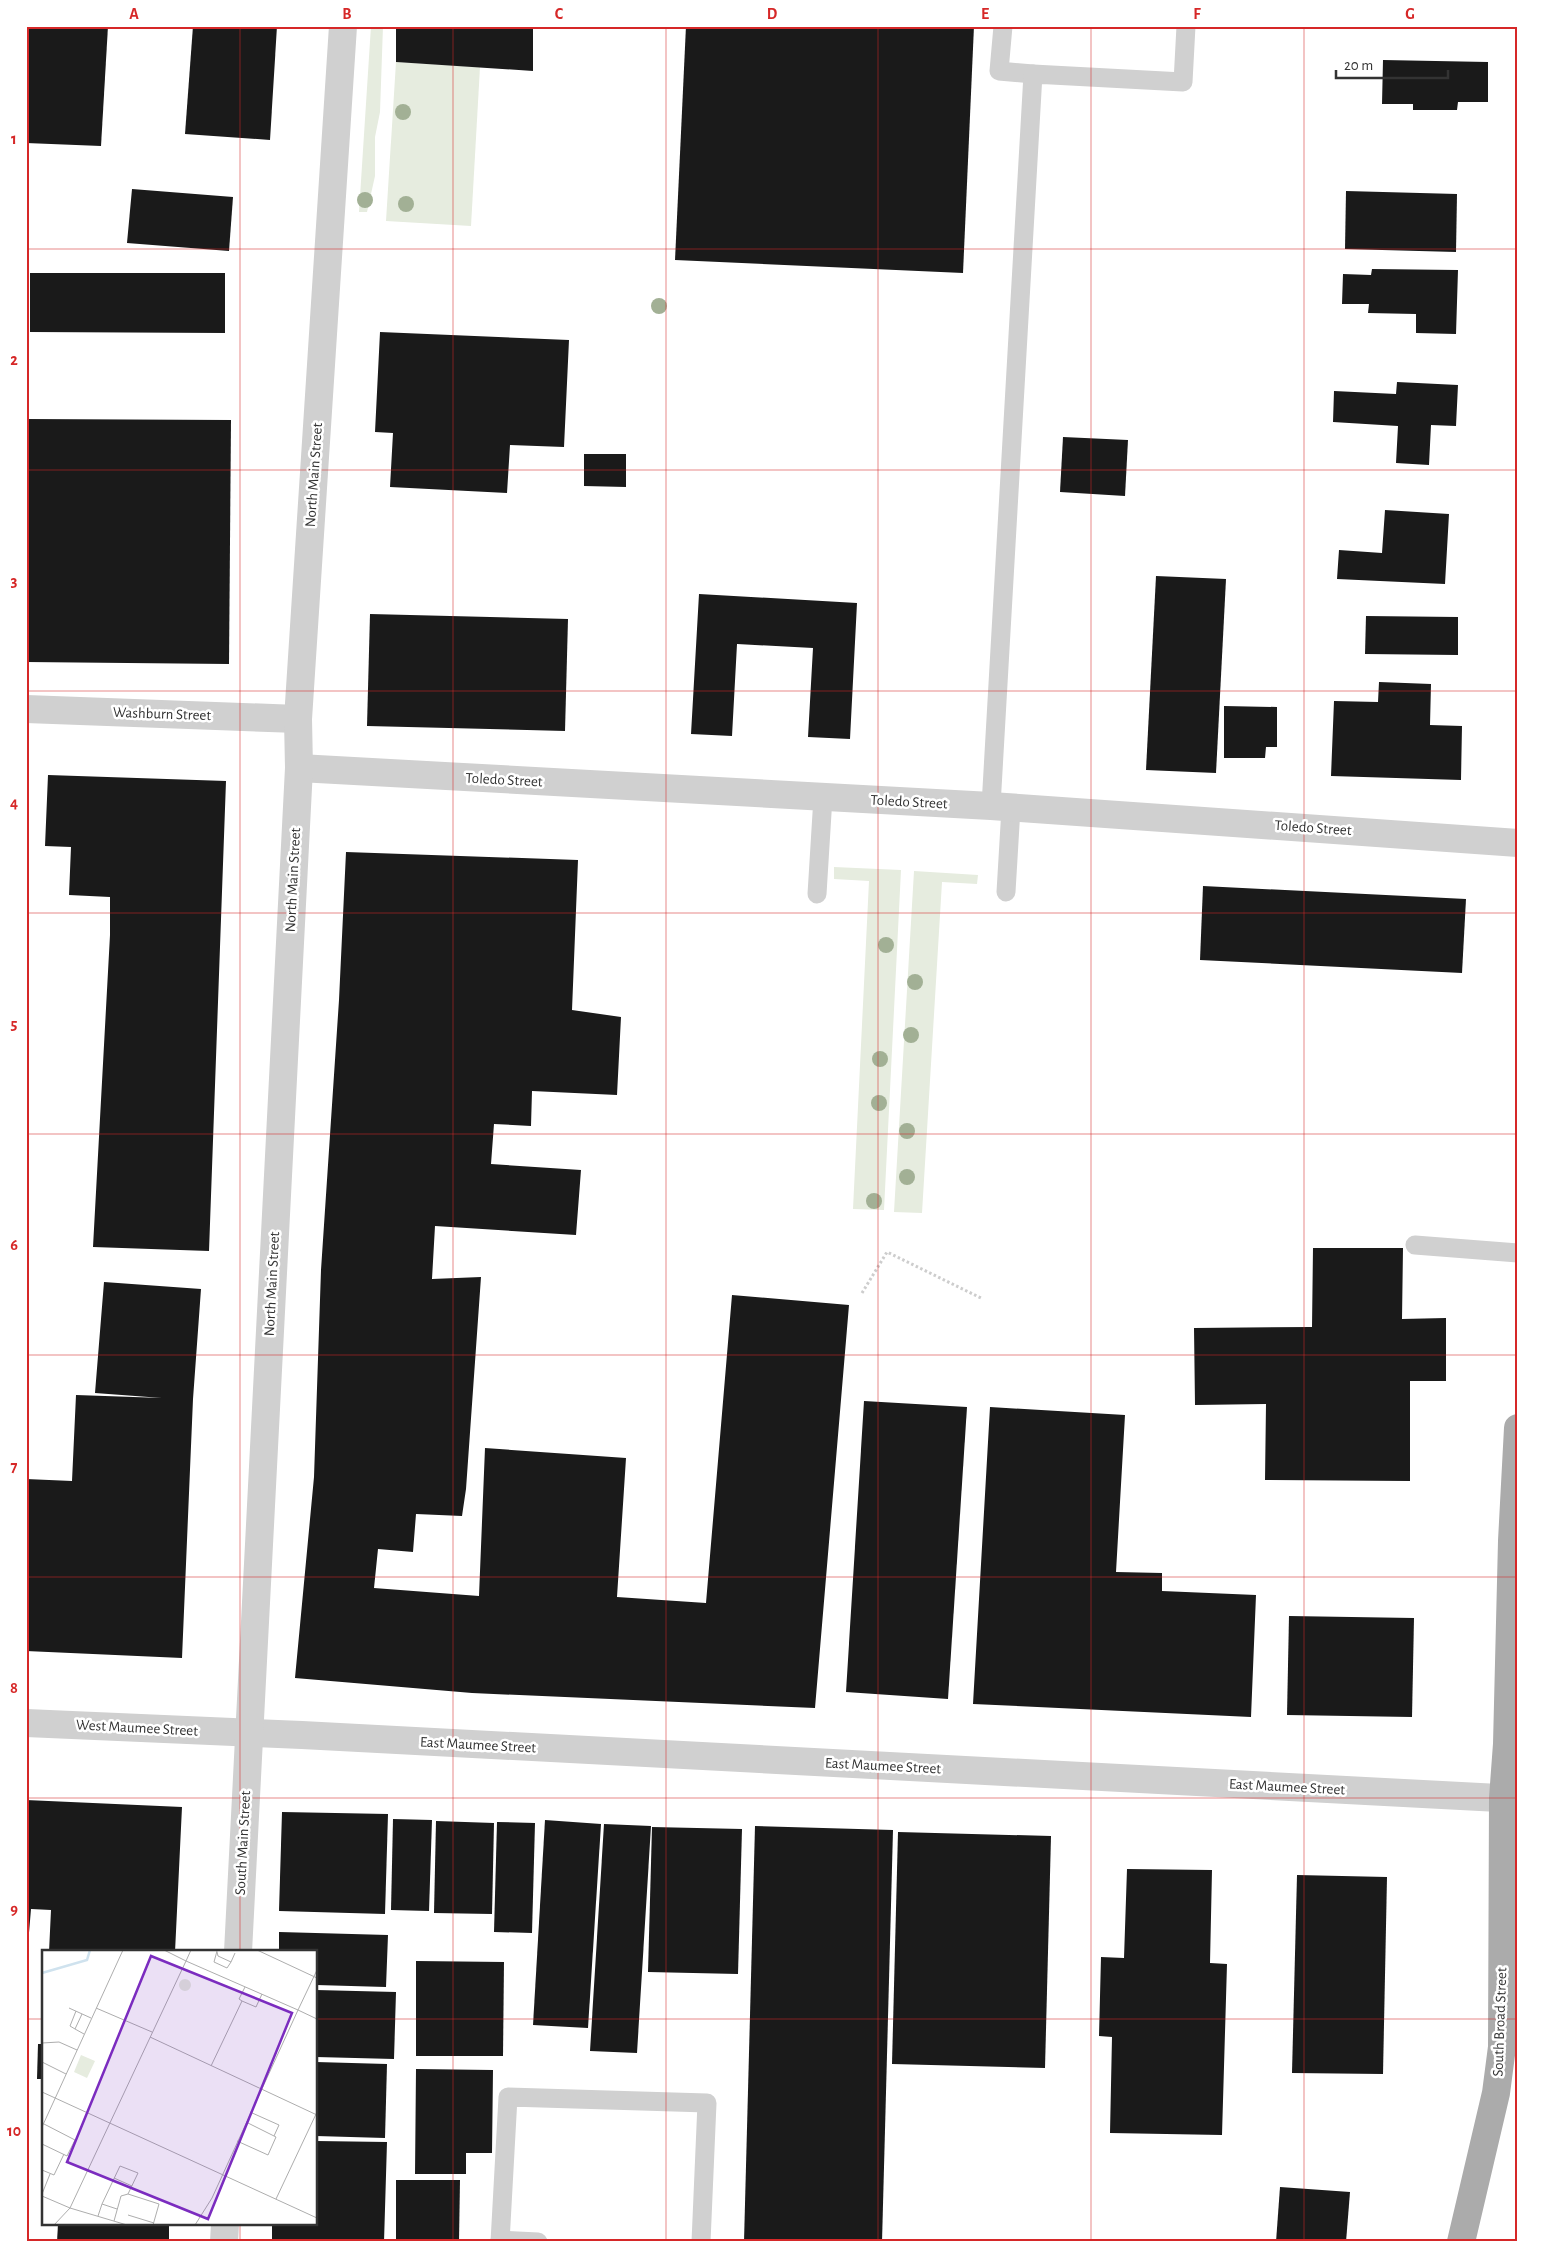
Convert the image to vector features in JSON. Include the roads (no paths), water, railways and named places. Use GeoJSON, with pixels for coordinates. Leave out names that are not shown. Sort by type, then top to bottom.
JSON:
{"type":"FeatureCollection","features":[{"type":"Feature","properties":{"kind":"main road","name":"South Broad Street"},"geometry":{"type":"LineString","coordinates":[[1461,2242],[1469,2216],[1496,2093],[1502,2047],[1510,1799],[1507,1744],[1512,1541],[1518,1428]]}},
{"type":"Feature","properties":{"kind":"street","name":"North Main Street"},"geometry":{"type":"LineString","coordinates":[[248,1734],[299,768],[298,718],[343,26]]}},
{"type":"Feature","properties":{"kind":"street","name":"Washburn Street"},"geometry":{"type":"LineString","coordinates":[[26,709],[298,718]]}},
{"type":"Feature","properties":{"kind":"street","name":"Toledo Street"},"geometry":{"type":"LineString","coordinates":[[299,768],[1001,807],[1518,842]]}},
{"type":"Feature","properties":{"kind":"street","name":"West Maumee Street"},"geometry":{"type":"LineString","coordinates":[[26,1723],[248,1734]]}},
{"type":"Feature","properties":{"kind":"street","name":"East Maumee Street"},"geometry":{"type":"LineString","coordinates":[[248,1734],[1510,1799]]}},
{"type":"Feature","properties":{"kind":"street","name":"South Main Street"},"geometry":{"type":"LineString","coordinates":[[238,1950],[248,1734]]}},
{"type":"Feature","properties":{"kind":"street"},"geometry":{"type":"LineString","coordinates":[[224,2242],[225,2226]]}},
{"type":"Feature","properties":{"kind":"lane"},"geometry":{"type":"LineString","coordinates":[[1003,26],[1000,72],[1183,82],[1186,26]]}},
{"type":"Feature","properties":{"kind":"lane"},"geometry":{"type":"LineString","coordinates":[[1006,892],[1001,807],[1033,74]]}},
{"type":"Feature","properties":{"kind":"lane"},"geometry":{"type":"LineString","coordinates":[[818,894],[823,797]]}},
{"type":"Feature","properties":{"kind":"lane"},"geometry":{"type":"LineString","coordinates":[[1415,1245],[1518,1253]]}},
{"type":"Feature","properties":{"kind":"lane"},"geometry":{"type":"LineString","coordinates":[[538,2242],[500,2241],[508,2097],[707,2103],[701,2242]]}}]}
